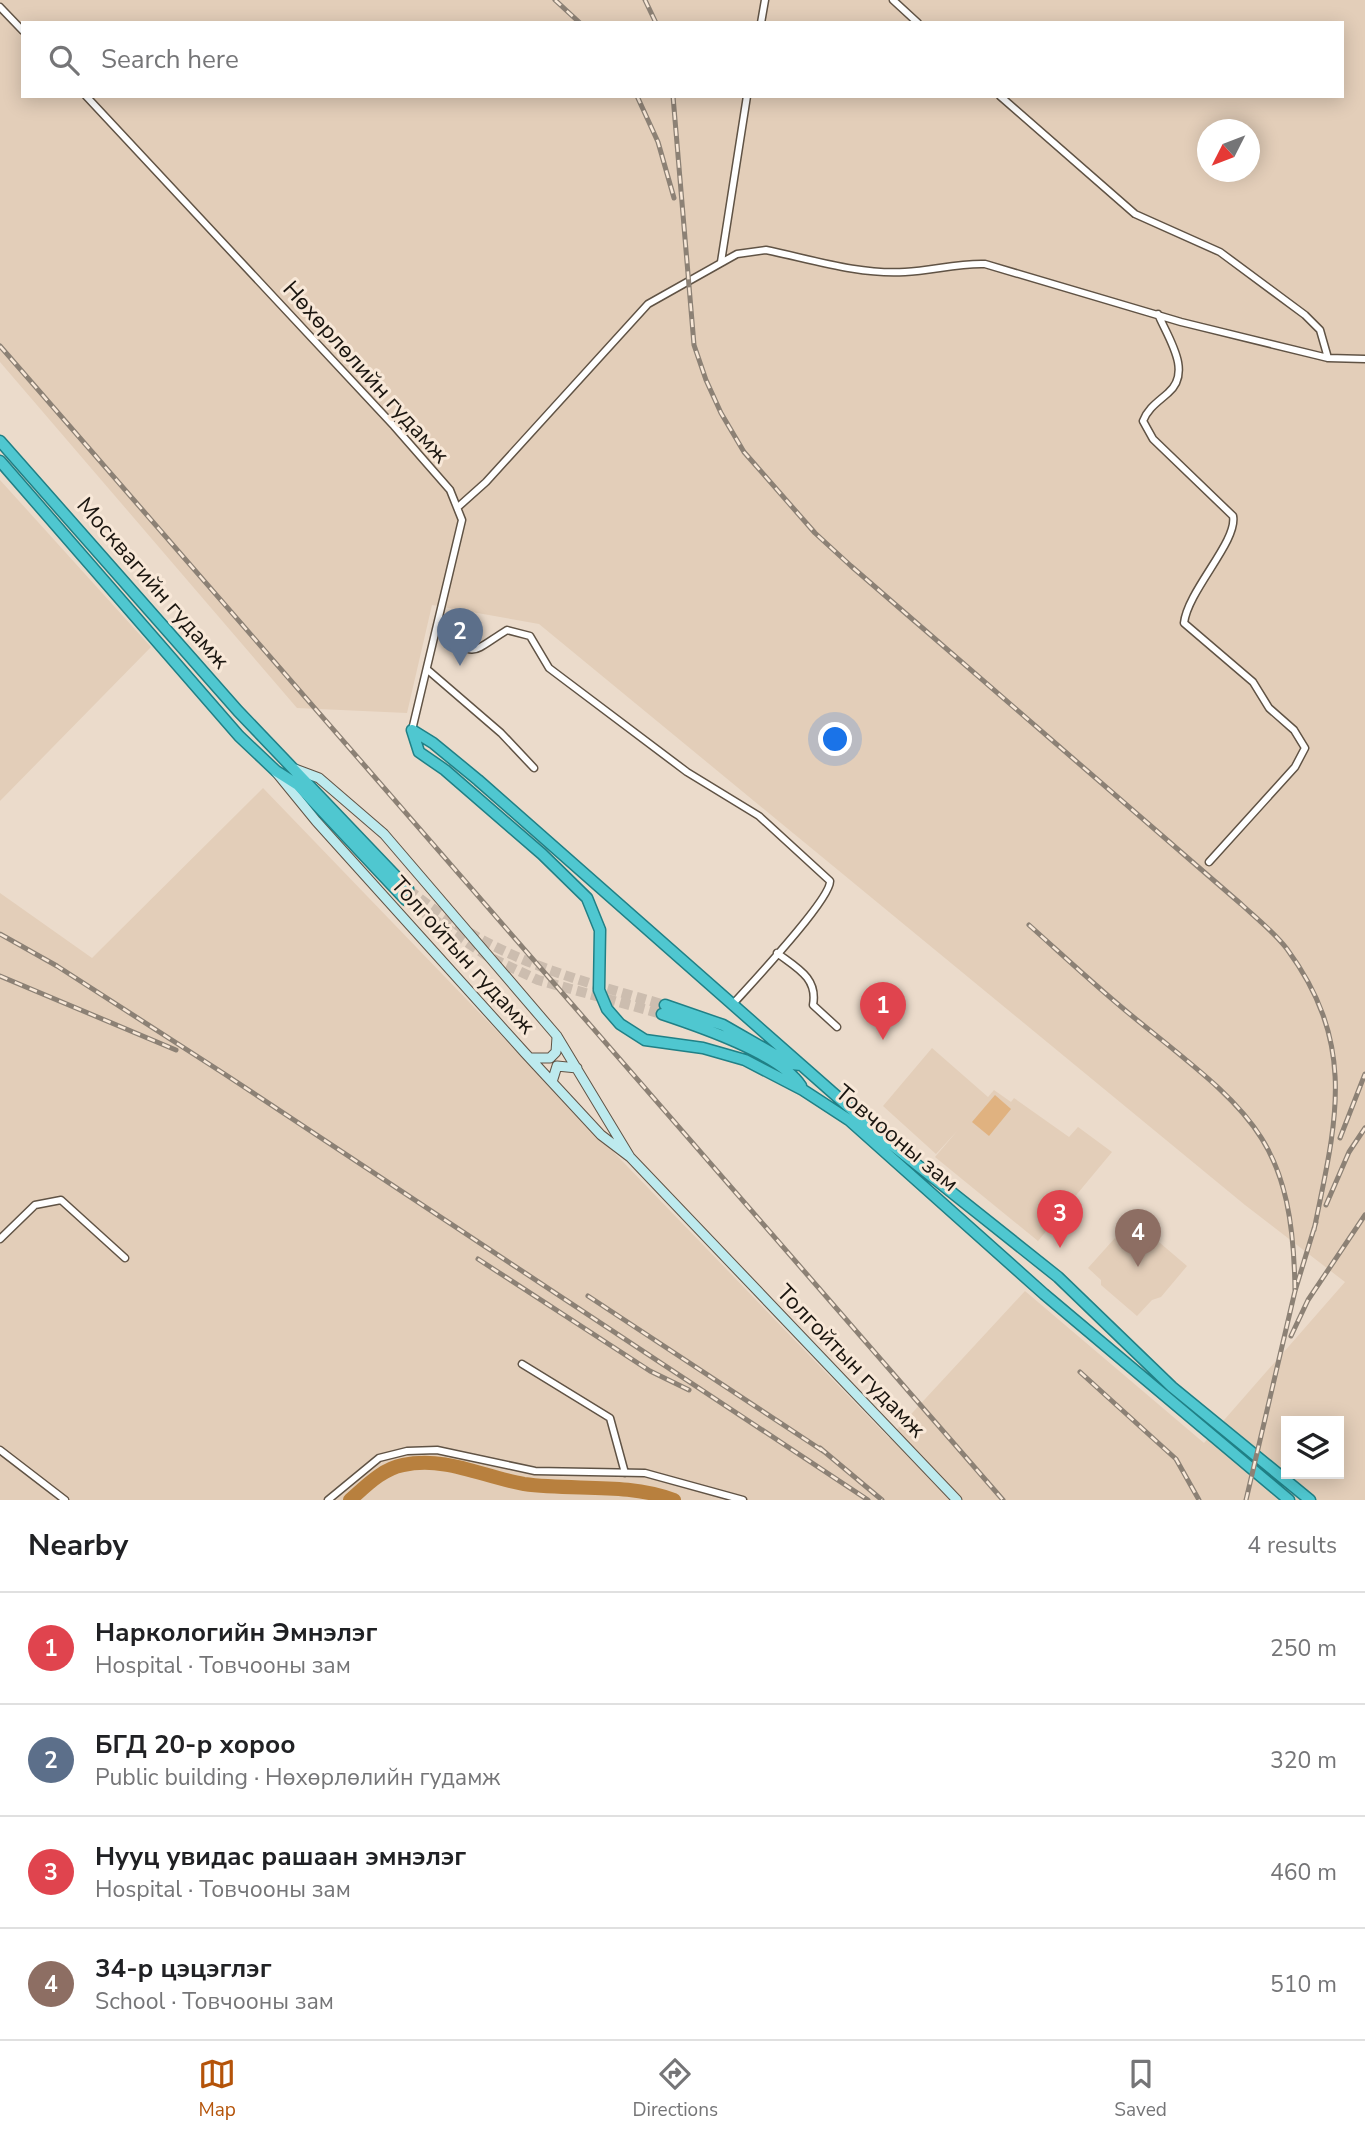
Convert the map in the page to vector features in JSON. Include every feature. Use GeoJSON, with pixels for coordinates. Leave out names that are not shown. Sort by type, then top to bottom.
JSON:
{"type":"FeatureCollection","features":[{"type":"Feature","properties":{"kind":"highway","name":"Москвагийн гудамж"},"geometry":{"type":"LineString","coordinates":[[0,441],[238,711],[295,769],[407,894],[298,785],[260,757],[0,461]]}},
{"type":"Feature","properties":{"kind":"highway","name":"Товчооны зам"},"geometry":{"type":"LineString","coordinates":[[412,730],[419,752],[475,796],[587,898],[600,930],[600,990],[607,1009],[620,1024],[645,1040],[703,1048],[738,1058],[803,1090],[849,1120],[1044,1294],[1289,1500]]}},
{"type":"Feature","properties":{"kind":"highway","name":"Товчооны зам"},"geometry":{"type":"LineString","coordinates":[[412,730],[446,752],[951,1194],[1059,1277],[1172,1387],[1310,1500]]}},
{"type":"Feature","properties":{"kind":"highway"},"geometry":{"type":"LineString","coordinates":[[803,1065],[791,1063],[723,1025],[664,1010],[732,1040],[786,1069],[803,1090]]}},
{"type":"Feature","properties":{"kind":"main road","name":"Толгойтын гудамж"},"geometry":{"type":"LineString","coordinates":[[295,769],[319,778],[384,834],[557,1036],[630,1157]]}},
{"type":"Feature","properties":{"kind":"main road","name":"Толгойтын гудамж"},"geometry":{"type":"LineString","coordinates":[[276,771],[316,821],[552,1082],[609,1142],[630,1157],[957,1500]]}},
{"type":"Feature","properties":{"kind":"main road"},"geometry":{"type":"LineString","coordinates":[[530,1058],[550,1058],[555,1052],[557,1036]]}},
{"type":"Feature","properties":{"kind":"main road"},"geometry":{"type":"LineString","coordinates":[[552,1082],[557,1066],[577,1068]]}},
{"type":"Feature","properties":{"kind":"street"},"geometry":{"type":"LineString","coordinates":[[761,21],[765,0]]}},
{"type":"Feature","properties":{"kind":"street"},"geometry":{"type":"LineString","coordinates":[[893,0],[916,21]]}},
{"type":"Feature","properties":{"kind":"street"},"geometry":{"type":"LineString","coordinates":[[0,8],[21,29]]}},
{"type":"Feature","properties":{"kind":"street","name":"Нөхөрлөлийн гудамж"},"geometry":{"type":"LineString","coordinates":[[88,98],[345,372],[450,490],[457,507]]}},
{"type":"Feature","properties":{"kind":"street"},"geometry":{"type":"LineString","coordinates":[[721,262],[747,98]]}},
{"type":"Feature","properties":{"kind":"street"},"geometry":{"type":"LineString","coordinates":[[1002,98],[1135,214],[1211,247],[1305,314],[1320,330],[1328,358]]}},
{"type":"Feature","properties":{"kind":"street"},"geometry":{"type":"LineString","coordinates":[[412,730],[429,671],[462,520],[457,507],[486,482],[648,304],[721,262],[744,252],[766,250],[872,271],[905,272],[964,263],[985,264],[1158,314],[1328,358],[1365,359]]}},
{"type":"Feature","properties":{"kind":"street"},"geometry":{"type":"LineString","coordinates":[[1158,314],[1176,355],[1180,378],[1176,386],[1146,414],[1143,421],[1153,439],[1233,516],[1235,524],[1230,537],[1202,579],[1186,612],[1184,623],[1253,682],[1269,708],[1294,730],[1306,748],[1295,766],[1209,862]]}},
{"type":"Feature","properties":{"kind":"street"},"geometry":{"type":"LineString","coordinates":[[437,628],[468,650],[480,650],[507,630],[530,636],[549,668],[687,772],[759,816],[812,861],[830,881],[831,887],[733,1004]]}},
{"type":"Feature","properties":{"kind":"street"},"geometry":{"type":"LineString","coordinates":[[429,671],[501,733],[534,768]]}},
{"type":"Feature","properties":{"kind":"street"},"geometry":{"type":"LineString","coordinates":[[777,953],[809,979],[816,990],[813,1005],[837,1027]]}},
{"type":"Feature","properties":{"kind":"street"},"geometry":{"type":"LineString","coordinates":[[0,1239],[35,1205],[61,1200],[125,1258]]}},
{"type":"Feature","properties":{"kind":"street"},"geometry":{"type":"LineString","coordinates":[[522,1364],[610,1418],[625,1474]]}},
{"type":"Feature","properties":{"kind":"street"},"geometry":{"type":"LineString","coordinates":[[0,1450],[65,1500]]}},
{"type":"Feature","properties":{"kind":"street"},"geometry":{"type":"LineString","coordinates":[[328,1500],[379,1458],[407,1451],[437,1450],[535,1471],[645,1473],[743,1500]]}},
{"type":"Feature","properties":{"kind":"shaded area"},"geometry":{"type":"Polygon","coordinates":[[[0,0],[1365,0],[1365,1500],[0,1500],[0,893],[92,958],[263,788],[889,1438],[1025,1291],[1204,1443],[1345,1282],[1245,1205],[539,624],[432,605],[407,713],[297,708],[0,362],[0,0]]]}},
{"type":"Feature","properties":{"kind":"shaded area"},"geometry":{"type":"Polygon","coordinates":[[[0,480],[151,647],[0,801],[0,480]]]}},
{"type":"Feature","properties":{"kind":"shaded area"},"geometry":{"type":"Polygon","coordinates":[[[932,1048],[988,1097],[994,1090],[1011,1102],[1014,1098],[1069,1137],[1078,1127],[1112,1152],[1038,1241],[935,1157],[958,1130],[936,1154],[883,1106],[932,1048]]]}},
{"type":"Feature","properties":{"kind":"shaded area"},"geometry":{"type":"Polygon","coordinates":[[[995,1095],[1011,1109],[989,1136],[972,1122],[995,1095]]]}},
{"type":"Feature","properties":{"kind":"shaded area"},"geometry":{"type":"Polygon","coordinates":[[[1132,1219],[1187,1266],[1161,1297],[1152,1300],[1137,1316],[1101,1285],[1101,1280],[1088,1268],[1132,1219]]]}},
{"type":"Feature","properties":{"kind":"waterway"},"geometry":{"type":"LineString","coordinates":[[350,1500],[388,1470],[419,1463],[449,1465],[524,1484],[619,1489],[656,1494],[674,1500]]}},
{"type":"Feature","properties":{"kind":"tunnel"},"geometry":{"type":"LineString","coordinates":[[408,889],[469,933],[500,949],[561,974],[665,1005]]}},
{"type":"Feature","properties":{"kind":"tunnel"},"geometry":{"type":"LineString","coordinates":[[406,900],[487,956],[538,980],[662,1014]]}},
{"type":"Feature","properties":{"kind":"railway"},"geometry":{"type":"LineString","coordinates":[[555,0],[578,21]]}},
{"type":"Feature","properties":{"kind":"railway"},"geometry":{"type":"LineString","coordinates":[[645,0],[655,21]]}},
{"type":"Feature","properties":{"kind":"railway"},"geometry":{"type":"LineString","coordinates":[[638,98],[658,142],[674,198]]}},
{"type":"Feature","properties":{"kind":"railway"},"geometry":{"type":"LineString","coordinates":[[673,98],[694,345],[721,413],[744,452],[815,533],[851,566],[1265,925],[1287,949],[1309,984],[1324,1019],[1333,1052],[1335,1085],[1329,1154],[1314,1230]]}},
{"type":"Feature","properties":{"kind":"railway"},"geometry":{"type":"LineString","coordinates":[[0,346],[1003,1500]]}},
{"type":"Feature","properties":{"kind":"railway"},"geometry":{"type":"LineString","coordinates":[[1029,925],[1113,1000],[1212,1082],[1259,1134],[1275,1164],[1286,1198],[1295,1291]]}},
{"type":"Feature","properties":{"kind":"railway"},"geometry":{"type":"LineString","coordinates":[[0,934],[57,966],[223,1073],[868,1500]]}},
{"type":"Feature","properties":{"kind":"railway"},"geometry":{"type":"LineString","coordinates":[[0,976],[176,1050]]}},
{"type":"Feature","properties":{"kind":"railway"},"geometry":{"type":"LineString","coordinates":[[1340,1138],[1365,1074]]}},
{"type":"Feature","properties":{"kind":"railway"},"geometry":{"type":"LineString","coordinates":[[1326,1205],[1349,1152],[1365,1128]]}},
{"type":"Feature","properties":{"kind":"railway"},"geometry":{"type":"LineString","coordinates":[[1291,1336],[1308,1300],[1365,1215]]}},
{"type":"Feature","properties":{"kind":"railway"},"geometry":{"type":"LineString","coordinates":[[1246,1500],[1295,1291],[1316,1222]]}},
{"type":"Feature","properties":{"kind":"railway"},"geometry":{"type":"LineString","coordinates":[[478,1259],[650,1371],[689,1390]]}},
{"type":"Feature","properties":{"kind":"railway"},"geometry":{"type":"LineString","coordinates":[[588,1296],[826,1453]]}},
{"type":"Feature","properties":{"kind":"railway"},"geometry":{"type":"LineString","coordinates":[[1080,1372],[1176,1459],[1199,1500]]}},
{"type":"Feature","properties":{"kind":"railway"},"geometry":{"type":"LineString","coordinates":[[820,1448],[882,1500]]}},
{"type":"Feature","properties":{"kind":"place","name":"БГД 20-р хороо"},"geometry":{"type":"Point","coordinates":[460,666]}},
{"type":"Feature","properties":{"kind":"place","name":"Наркологийн Эмнэлэг"},"geometry":{"type":"Point","coordinates":[883,1040]}},
{"type":"Feature","properties":{"kind":"place","name":"Нууц увидас рашаан эмнэлэг"},"geometry":{"type":"Point","coordinates":[1060,1248]}},
{"type":"Feature","properties":{"kind":"place","name":"34-р цэцэглэг"},"geometry":{"type":"Point","coordinates":[1138,1267]}}]}
